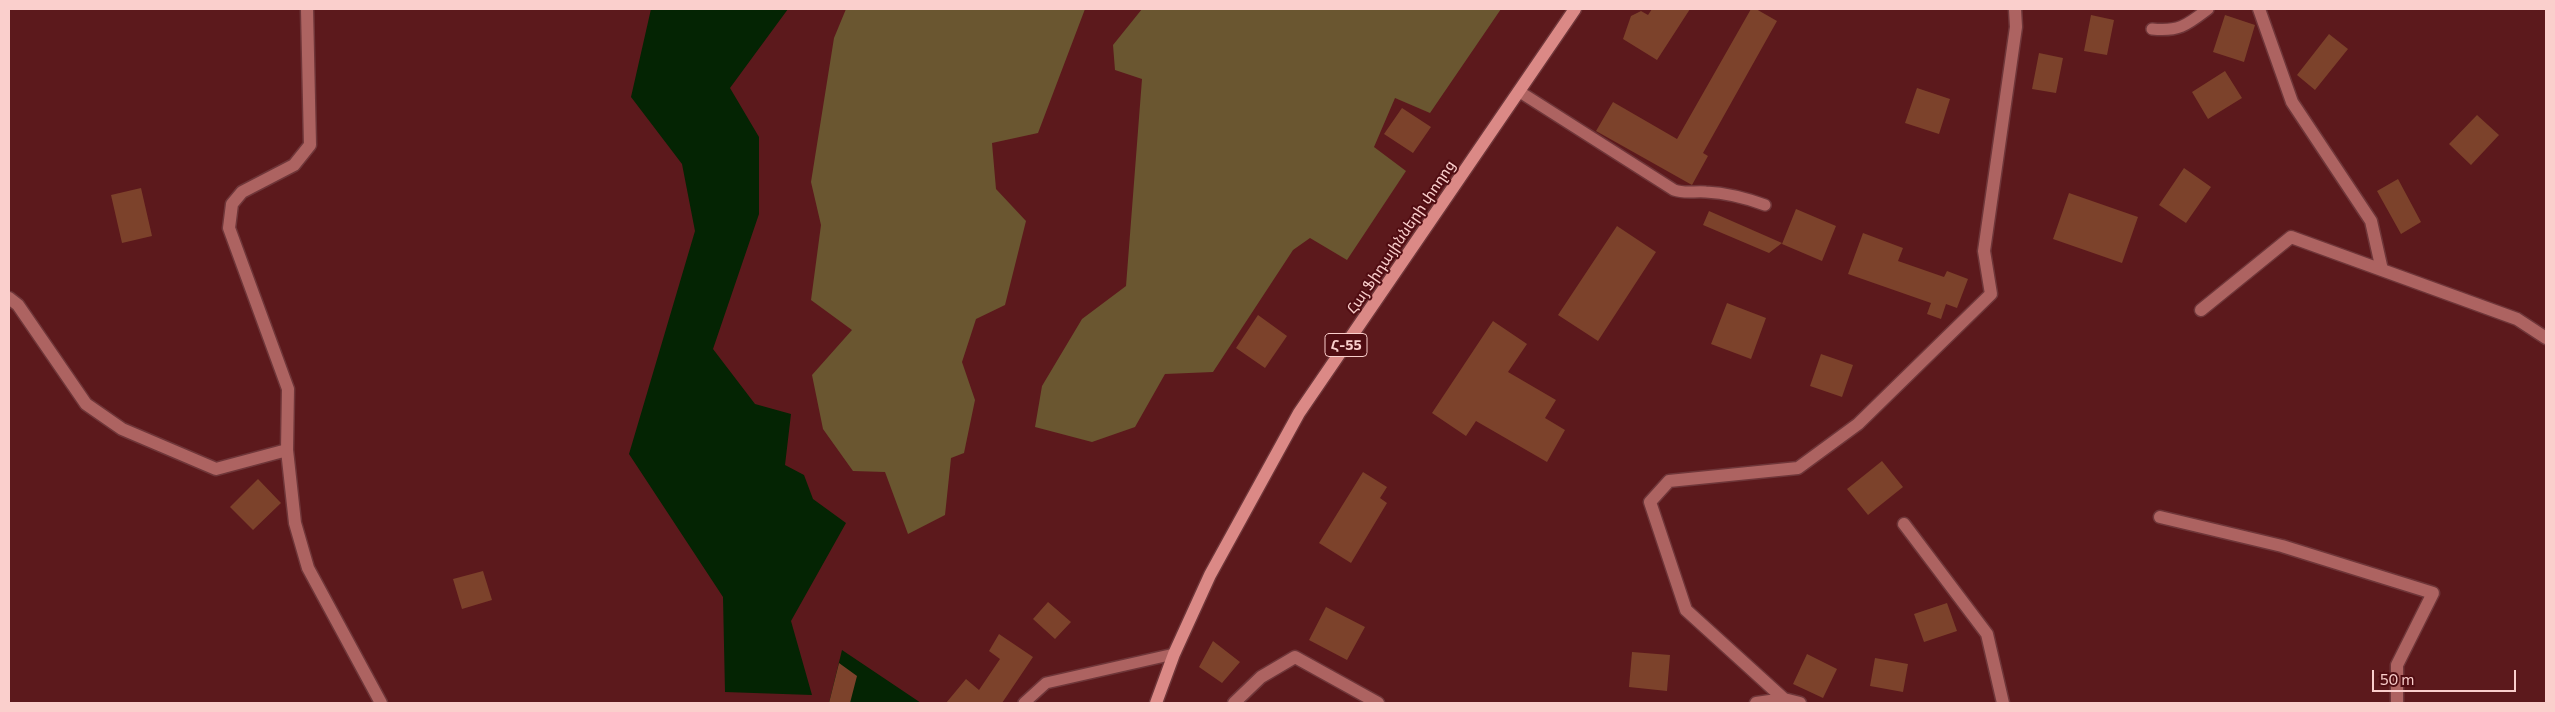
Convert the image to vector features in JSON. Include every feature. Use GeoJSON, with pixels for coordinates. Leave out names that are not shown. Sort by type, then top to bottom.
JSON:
{"type":"FeatureCollection","features":[{"type":"Feature","properties":{"kind":"main road","name":"Հայ Ֆիդայինների փողոց"},"geometry":{"type":"LineString","coordinates":[[1156,703],[1174,654],[1210,575],[1299,413],[1575,9]]}},
{"type":"Feature","properties":{"kind":"street"},"geometry":{"type":"LineString","coordinates":[[307,9],[310,145],[294,165],[242,192],[232,204],[229,228],[288,389],[286,450],[295,522],[308,568],[381,703]]}},
{"type":"Feature","properties":{"kind":"street"},"geometry":{"type":"LineString","coordinates":[[1784,699],[1686,610],[1650,502],[1669,481],[1798,468],[1858,424],[1991,294],[1984,251],[2016,27],[2015,9]]}},
{"type":"Feature","properties":{"kind":"street"},"geometry":{"type":"LineString","coordinates":[[2259,9],[2292,102],[2371,221],[2382,270]]}},
{"type":"Feature","properties":{"kind":"street"},"geometry":{"type":"LineString","coordinates":[[2201,310],[2291,237],[2517,319],[2546,338]]}},
{"type":"Feature","properties":{"kind":"street"},"geometry":{"type":"LineString","coordinates":[[9,298],[18,305],[86,404],[122,429],[216,469],[286,450]]}},
{"type":"Feature","properties":{"kind":"street"},"geometry":{"type":"LineString","coordinates":[[2160,517],[2282,546],[2433,593],[2397,665],[2397,703]]}},
{"type":"Feature","properties":{"kind":"street"},"geometry":{"type":"LineString","coordinates":[[1904,524],[1987,634],[2002,703]]}},
{"type":"Feature","properties":{"kind":"street"},"geometry":{"type":"LineString","coordinates":[[1234,703],[1261,677],[1295,657],[1378,703]]}},
{"type":"Feature","properties":{"kind":"street"},"geometry":{"type":"LineString","coordinates":[[1756,703],[1784,699],[1800,703]]}},
{"type":"Feature","properties":{"kind":"lane"},"geometry":{"type":"LineString","coordinates":[[2152,29],[2170,31],[2184,27],[2208,9]]}},
{"type":"Feature","properties":{"kind":"lane"},"geometry":{"type":"LineString","coordinates":[[1520,92],[1674,190],[1683,194],[1704,192],[1744,197],[1765,205]]}},
{"type":"Feature","properties":{"kind":"lane"},"geometry":{"type":"LineString","coordinates":[[1024,703],[1046,683],[1174,654]]}},
{"type":"Feature","properties":{"kind":"shaded area"},"geometry":{"type":"Polygon","coordinates":[[[651,9],[788,9],[730,88],[759,137],[759,214],[713,349],[755,404],[791,414],[785,465],[804,475],[813,499],[846,523],[791,621],[812,695],[725,692],[723,597],[629,454],[695,231],[682,164],[631,97],[651,9]]]}},
{"type":"Feature","properties":{"kind":"shaded area"},"geometry":{"type":"Polygon","coordinates":[[[846,9],[1085,9],[1038,133],[992,143],[996,189],[1026,221],[1005,305],[976,319],[962,362],[975,400],[964,453],[951,458],[945,515],[908,534],[885,472],[853,471],[823,429],[812,375],[852,330],[811,300],[821,225],[811,182],[834,38],[846,9]]]}},
{"type":"Feature","properties":{"kind":"shaded area"},"geometry":{"type":"Polygon","coordinates":[[[1142,9],[1501,9],[1430,113],[1395,98],[1374,147],[1406,171],[1347,260],[1310,238],[1293,250],[1213,372],[1165,374],[1135,427],[1092,442],[1035,427],[1042,386],[1082,319],[1126,286],[1142,79],[1115,70],[1113,45],[1142,9]]]}},
{"type":"Feature","properties":{"kind":"shaded area"},"geometry":{"type":"Polygon","coordinates":[[[842,650],[921,703],[829,703],[842,650]]]}},
{"type":"Feature","properties":{"kind":"building"},"geometry":{"type":"Polygon","coordinates":[[[1652,9],[1690,9],[1657,60],[1623,39],[1631,16],[1641,11],[1648,15],[1652,9]]]}},
{"type":"Feature","properties":{"kind":"building"},"geometry":{"type":"Polygon","coordinates":[[[1751,9],[1756,9],[1777,21],[1703,153],[1708,156],[1692,185],[1596,131],[1613,102],[1677,139],[1751,9]]]}},
{"type":"Feature","properties":{"kind":"building"},"geometry":{"type":"Polygon","coordinates":[[[2091,15],[2114,20],[2107,55],[2084,51],[2091,15]]]}},
{"type":"Feature","properties":{"kind":"building"},"geometry":{"type":"Polygon","coordinates":[[[2225,15],[2255,25],[2244,62],[2213,52],[2225,15]]]}},
{"type":"Feature","properties":{"kind":"building"},"geometry":{"type":"Polygon","coordinates":[[[2329,34],[2348,49],[2315,90],[2297,75],[2329,34]]]}},
{"type":"Feature","properties":{"kind":"building"},"geometry":{"type":"Polygon","coordinates":[[[2039,53],[2063,58],[2056,93],[2032,89],[2039,53]]]}},
{"type":"Feature","properties":{"kind":"building"},"geometry":{"type":"Polygon","coordinates":[[[2225,71],[2242,98],[2208,119],[2192,92],[2225,71]]]}},
{"type":"Feature","properties":{"kind":"building"},"geometry":{"type":"Polygon","coordinates":[[[1917,88],[1950,99],[1939,134],[1905,123],[1917,88]]]}},
{"type":"Feature","properties":{"kind":"building"},"geometry":{"type":"Polygon","coordinates":[[[1402,108],[1431,127],[1413,153],[1384,134],[1402,108]]]}},
{"type":"Feature","properties":{"kind":"building"},"geometry":{"type":"Polygon","coordinates":[[[2477,115],[2499,135],[2471,165],[2449,144],[2477,115]]]}},
{"type":"Feature","properties":{"kind":"building"},"geometry":{"type":"Polygon","coordinates":[[[2184,168],[2211,187],[2186,223],[2159,205],[2184,168]]]}},
{"type":"Feature","properties":{"kind":"building"},"geometry":{"type":"Polygon","coordinates":[[[2398,179],[2421,222],[2401,234],[2377,191],[2398,179]]]}},
{"type":"Feature","properties":{"kind":"building"},"geometry":{"type":"Polygon","coordinates":[[[141,188],[152,236],[122,243],[111,195],[141,188]]]}},
{"type":"Feature","properties":{"kind":"building"},"geometry":{"type":"Polygon","coordinates":[[[2069,193],[2138,217],[2122,263],[2053,239],[2069,193]]]}},
{"type":"Feature","properties":{"kind":"building"},"geometry":{"type":"Polygon","coordinates":[[[1796,209],[1836,226],[1822,261],[1782,244],[1796,209]]]}},
{"type":"Feature","properties":{"kind":"building"},"geometry":{"type":"Polygon","coordinates":[[[1709,211],[1782,243],[1769,253],[1703,225],[1709,211]]]}},
{"type":"Feature","properties":{"kind":"building"},"geometry":{"type":"Polygon","coordinates":[[[1617,226],[1656,252],[1598,341],[1558,315],[1617,226]]]}},
{"type":"Feature","properties":{"kind":"building"},"geometry":{"type":"Polygon","coordinates":[[[1863,233],[1903,248],[1898,261],[1944,277],[1947,271],[1968,279],[1957,308],[1946,304],[1941,319],[1927,314],[1931,303],[1848,274],[1863,233]]]}},
{"type":"Feature","properties":{"kind":"building"},"geometry":{"type":"Polygon","coordinates":[[[1727,303],[1766,318],[1751,359],[1711,344],[1727,303]]]}},
{"type":"Feature","properties":{"kind":"building"},"geometry":{"type":"Polygon","coordinates":[[[1258,315],[1287,336],[1265,368],[1236,348],[1258,315]]]}},
{"type":"Feature","properties":{"kind":"building"},"geometry":{"type":"Polygon","coordinates":[[[1493,321],[1527,344],[1508,372],[1556,400],[1545,418],[1565,430],[1547,462],[1476,421],[1466,436],[1432,413],[1493,321]]]}},
{"type":"Feature","properties":{"kind":"building"},"geometry":{"type":"Polygon","coordinates":[[[1821,354],[1853,365],[1842,397],[1810,386],[1821,354]]]}},
{"type":"Feature","properties":{"kind":"building"},"geometry":{"type":"Polygon","coordinates":[[[1882,461],[1903,487],[1868,515],[1847,489],[1882,461]]]}},
{"type":"Feature","properties":{"kind":"building"},"geometry":{"type":"Polygon","coordinates":[[[1363,472],[1387,487],[1380,498],[1387,503],[1351,563],[1319,543],[1363,472]]]}},
{"type":"Feature","properties":{"kind":"building"},"geometry":{"type":"Polygon","coordinates":[[[258,479],[281,503],[253,530],[230,507],[258,479]]]}},
{"type":"Feature","properties":{"kind":"building"},"geometry":{"type":"Polygon","coordinates":[[[483,571],[492,600],[462,609],[453,579],[483,571]]]}},
{"type":"Feature","properties":{"kind":"building"},"geometry":{"type":"Polygon","coordinates":[[[1048,602],[1071,622],[1055,639],[1033,619],[1048,602]]]}},
{"type":"Feature","properties":{"kind":"building"},"geometry":{"type":"Polygon","coordinates":[[[1947,603],[1957,631],[1924,642],[1914,614],[1947,603]]]}},
{"type":"Feature","properties":{"kind":"building"},"geometry":{"type":"Polygon","coordinates":[[[1326,607],[1365,627],[1347,660],[1309,640],[1326,607]]]}},
{"type":"Feature","properties":{"kind":"building"},"geometry":{"type":"Polygon","coordinates":[[[999,634],[1033,657],[1002,703],[946,703],[966,679],[979,690],[1000,659],[989,651],[999,634]]]}},
{"type":"Feature","properties":{"kind":"building"},"geometry":{"type":"Polygon","coordinates":[[[1213,641],[1240,662],[1222,683],[1199,667],[1213,641]]]}},
{"type":"Feature","properties":{"kind":"building"},"geometry":{"type":"Polygon","coordinates":[[[1632,652],[1670,655],[1667,691],[1629,687],[1632,652]]]}},
{"type":"Feature","properties":{"kind":"building"},"geometry":{"type":"Polygon","coordinates":[[[1807,654],[1837,669],[1823,698],[1793,684],[1807,654]]]}},
{"type":"Feature","properties":{"kind":"building"},"geometry":{"type":"Polygon","coordinates":[[[1875,658],[1908,664],[1903,692],[1870,686],[1875,658]]]}},
{"type":"Feature","properties":{"kind":"building"},"geometry":{"type":"Polygon","coordinates":[[[839,663],[857,676],[850,703],[829,703],[839,663]]]}}]}
